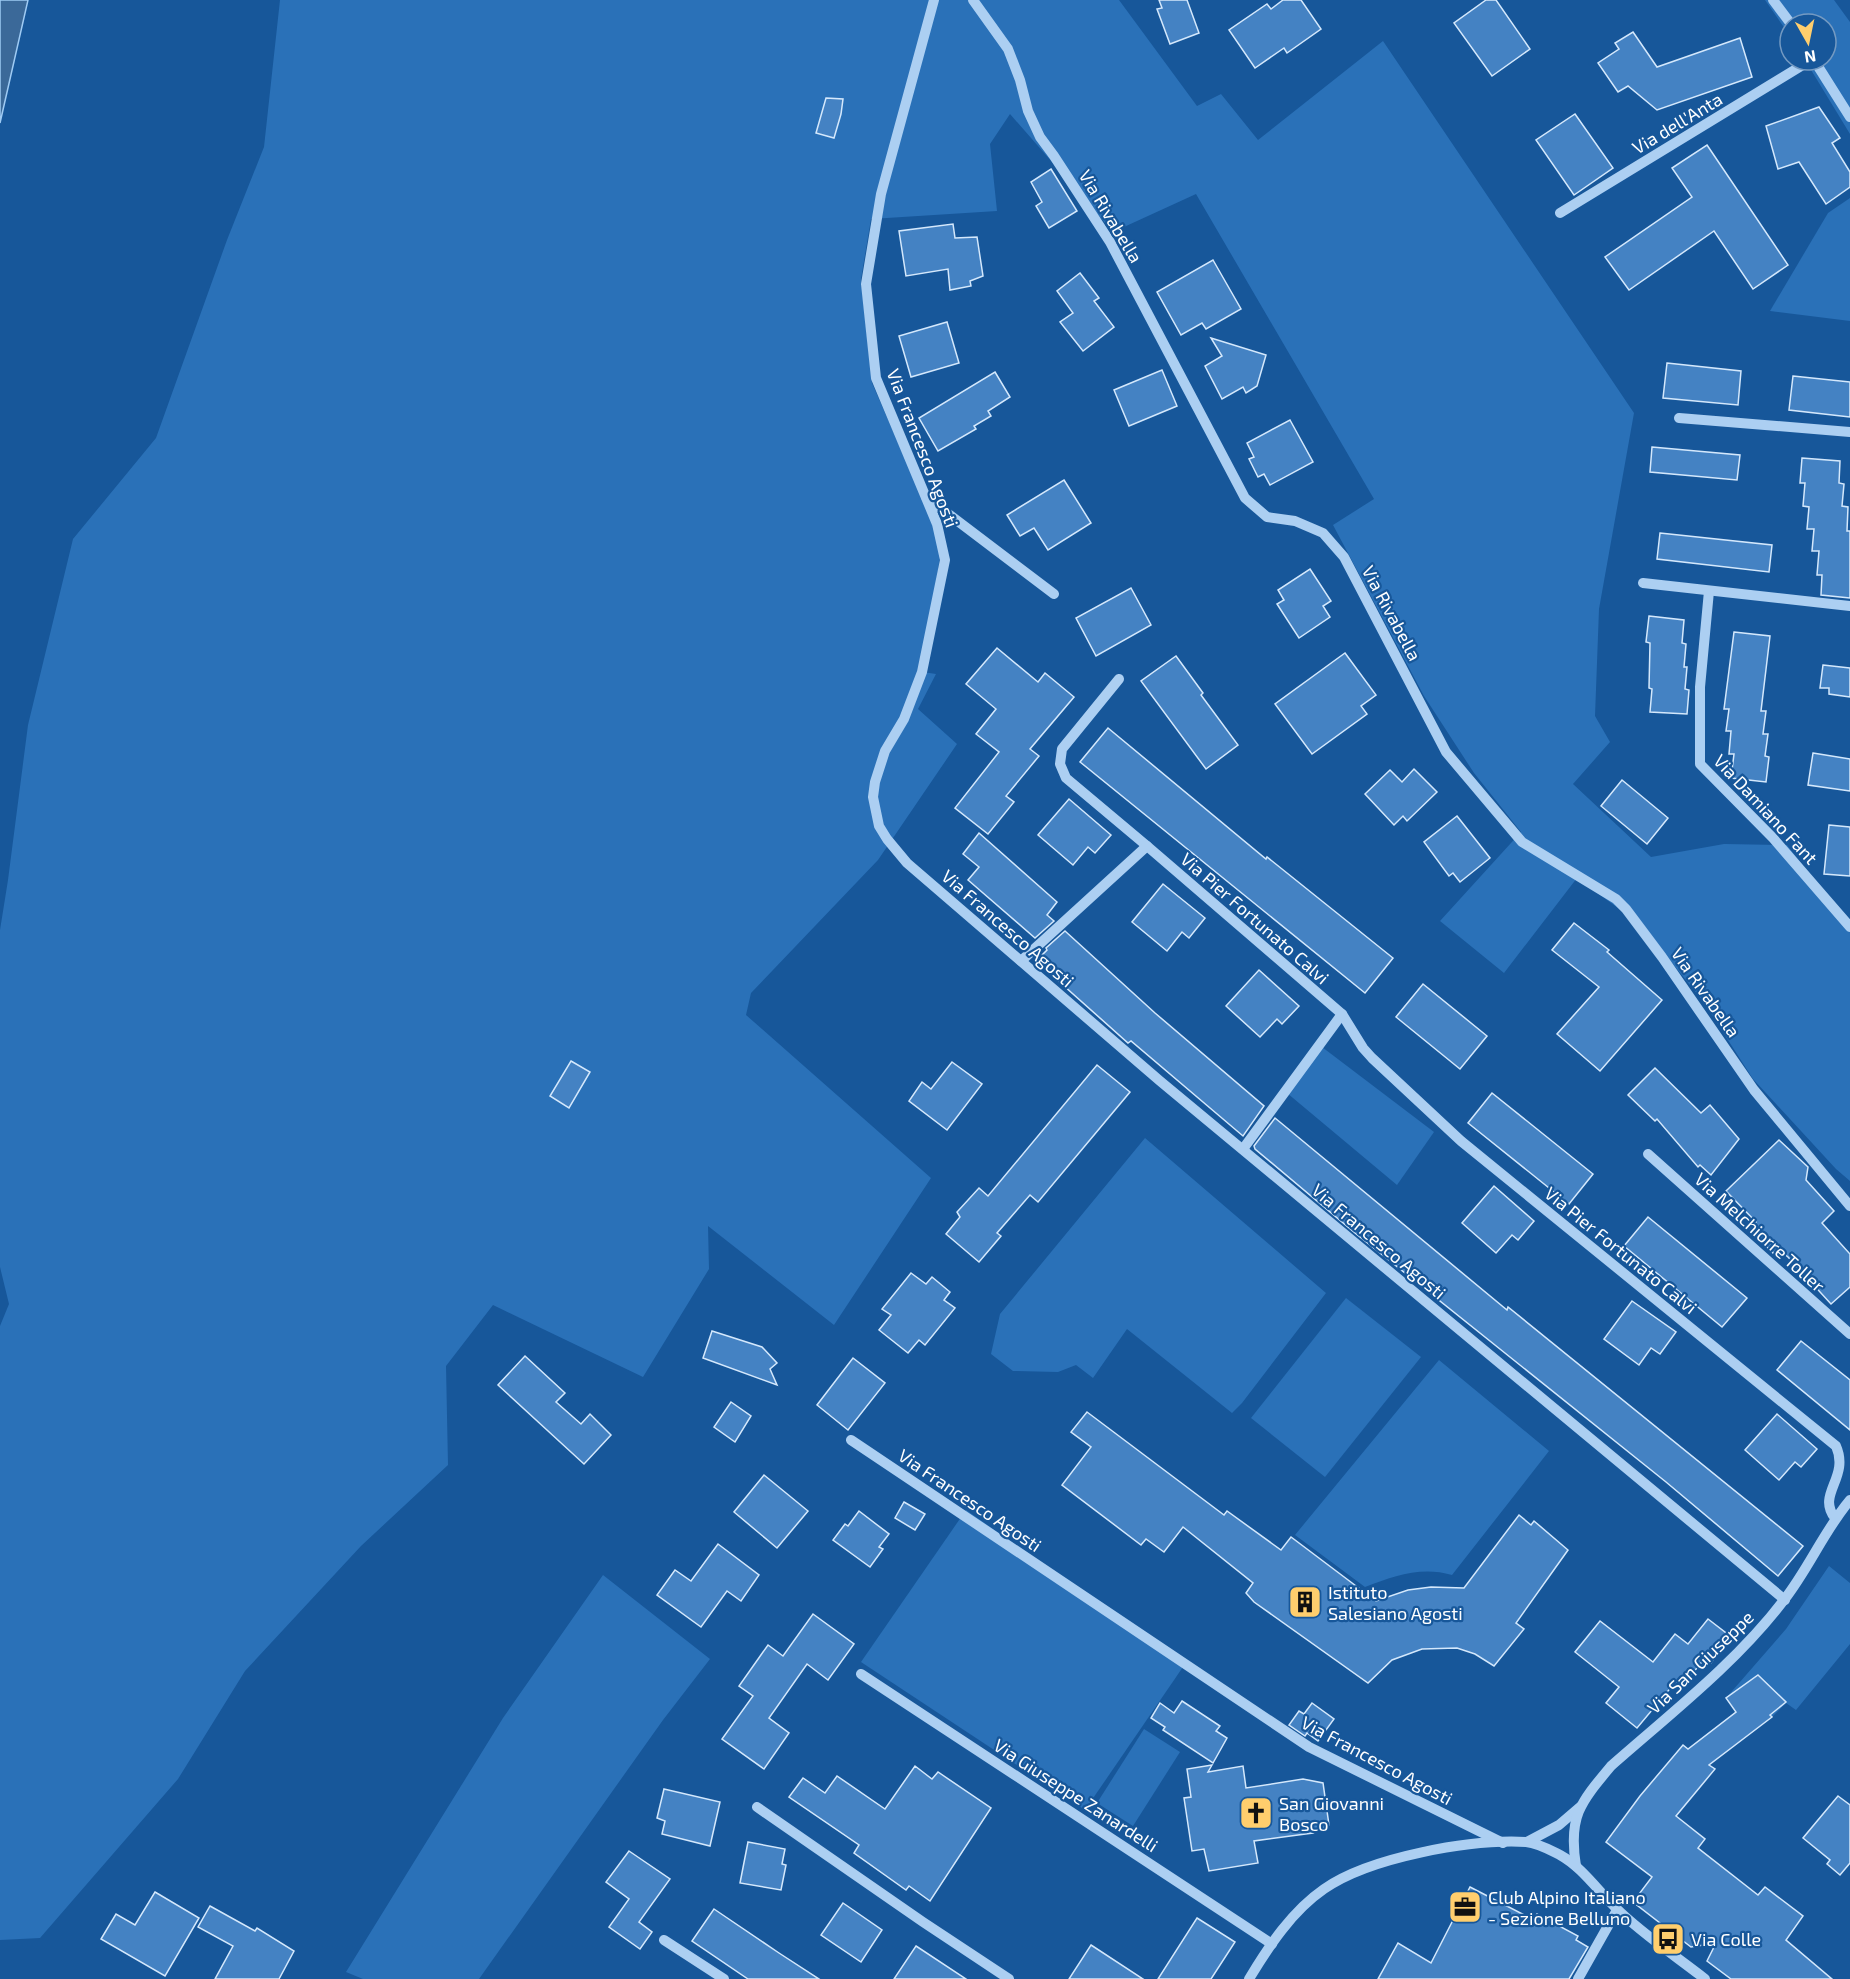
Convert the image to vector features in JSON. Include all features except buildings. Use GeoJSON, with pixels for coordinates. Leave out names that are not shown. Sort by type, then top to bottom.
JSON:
{"type":"FeatureCollection","features":[{"type":"Feature","properties":{"kind":"street","name":"Via Francesco Agosti"},"geometry":{"type":"LineString","coordinates":[[934,0],[880,194],[866,284],[876,378],[937,524],[945,560],[922,672],[908,710],[879,766],[873,797],[879,826],[907,863],[1021,961],[1785,1600]]}},
{"type":"Feature","properties":{"kind":"street","name":"Via Rivabella"},"geometry":{"type":"LineString","coordinates":[[973,0],[1008,49],[1020,80],[1028,111],[1040,137],[1110,242],[1245,498],[1267,518],[1295,521],[1323,533],[1344,556],[1446,752],[1522,842],[1616,899],[1626,909],[1754,1090],[1850,1206]]}},
{"type":"Feature","properties":{"kind":"street","name":"Via dell'Anta"},"geometry":{"type":"LineString","coordinates":[[1560,213],[1793,72]]}},
{"type":"Feature","properties":{"kind":"street","name":"Via dell'Anta"},"geometry":{"type":"LineString","coordinates":[[1821,72],[1850,117]]}},
{"type":"Feature","properties":{"kind":"street"},"geometry":{"type":"LineString","coordinates":[[1679,418],[1850,432]]}},
{"type":"Feature","properties":{"kind":"street"},"geometry":{"type":"LineString","coordinates":[[926,497],[1054,594]]}},
{"type":"Feature","properties":{"kind":"street"},"geometry":{"type":"LineString","coordinates":[[1643,583],[1850,606]]}},
{"type":"Feature","properties":{"kind":"street","name":"Via Damiano Fant"},"geometry":{"type":"LineString","coordinates":[[1709,591],[1700,687],[1700,764],[1773,838],[1850,927]]}},
{"type":"Feature","properties":{"kind":"street","name":"Via Pier Fortunato Calvi"},"geometry":{"type":"LineString","coordinates":[[1119,679],[1062,748],[1060,764],[1066,778],[1342,1014],[1363,1048],[1372,1058],[1461,1142],[1836,1446],[1843,1460],[1829,1504],[1830,1513],[1834,1518]]}},
{"type":"Feature","properties":{"kind":"street"},"geometry":{"type":"LineString","coordinates":[[1021,961],[1147,846]]}},
{"type":"Feature","properties":{"kind":"street"},"geometry":{"type":"LineString","coordinates":[[1243,1149],[1342,1014]]}},
{"type":"Feature","properties":{"kind":"street","name":"Via Melchiorre Toller"},"geometry":{"type":"LineString","coordinates":[[1648,1154],[1850,1334]]}},
{"type":"Feature","properties":{"kind":"street","name":"Via Francesco Agosti"},"geometry":{"type":"LineString","coordinates":[[851,1440],[1310,1747],[1503,1843]]}},
{"type":"Feature","properties":{"kind":"street","name":"Via San Giuseppe"},"geometry":{"type":"LineString","coordinates":[[1527,1842],[1559,1825],[1580,1807],[1611,1766],[1738,1653],[1785,1600],[1834,1518],[1850,1500]]}},
{"type":"Feature","properties":{"kind":"street","name":"Via Giuseppe Zanardelli"},"geometry":{"type":"LineString","coordinates":[[861,1674],[1272,1944]]}},
{"type":"Feature","properties":{"kind":"street"},"geometry":{"type":"LineString","coordinates":[[756,1807],[1009,1979]]}},
{"type":"Feature","properties":{"kind":"street","name":"Via San Giuseppe"},"geometry":{"type":"LineString","coordinates":[[1576,1866],[1573,1836],[1574,1823],[1580,1807]]}},
{"type":"Feature","properties":{"kind":"street"},"geometry":{"type":"LineString","coordinates":[[1250,1979],[1272,1944],[1301,1907],[1326,1887],[1368,1867],[1402,1856],[1527,1842],[1552,1851],[1576,1866],[1617,1910],[1705,1979]]}},
{"type":"Feature","properties":{"kind":"street"},"geometry":{"type":"LineString","coordinates":[[1578,1979],[1617,1910]]}},
{"type":"Feature","properties":{"kind":"street"},"geometry":{"type":"LineString","coordinates":[[664,1940],[724,1979]]}},
{"type":"Feature","properties":{"kind":"shaded area"},"geometry":{"type":"Polygon","coordinates":[[[0,0],[28,0],[0,123],[0,0]]]}},
{"type":"Feature","properties":{"kind":"shaded area"},"geometry":{"type":"Polygon","coordinates":[[[280,0],[1119,0],[1197,106],[1221,94],[1258,140],[1383,41],[1634,413],[1599,609],[1595,716],[1610,742],[1573,784],[1651,857],[1724,844],[1787,845],[1850,927],[1850,1181],[1836,1169],[1753,1079],[1703,1001],[1641,925],[1577,878],[1504,973],[1440,921],[1521,832],[1474,773],[1424,696],[1333,525],[1374,499],[1196,194],[1113,232],[1010,114],[990,144],[997,211],[871,219],[861,279],[872,383],[942,543],[923,672],[936,674],[918,709],[957,744],[878,860],[751,993],[746,1015],[931,1178],[834,1325],[708,1226],[709,1269],[643,1377],[493,1305],[446,1366],[448,1465],[361,1546],[245,1671],[178,1779],[40,1938],[0,1940],[0,1326],[9,1304],[0,1267],[0,930],[28,725],[73,539],[156,438],[227,240],[264,147],[280,0]]]}},
{"type":"Feature","properties":{"kind":"shaded area"},"geometry":{"type":"Polygon","coordinates":[[[1765,0],[1834,0],[1850,22],[1850,134],[1812,72],[1838,72],[1838,12],[1778,12],[1778,19],[1765,0]]]}},
{"type":"Feature","properties":{"kind":"shaded area"},"geometry":{"type":"Polygon","coordinates":[[[1850,198],[1850,321],[1770,311],[1828,213],[1850,198]]]}},
{"type":"Feature","properties":{"kind":"shaded area"},"geometry":{"type":"Polygon","coordinates":[[[1322,1047],[1434,1132],[1397,1185],[1287,1093],[1322,1047]]]}},
{"type":"Feature","properties":{"kind":"shaded area"},"geometry":{"type":"Polygon","coordinates":[[[1145,1138],[1326,1293],[1232,1413],[1127,1329],[1093,1378],[1076,1365],[1058,1372],[1013,1371],[991,1354],[1000,1314],[1145,1138]]]}},
{"type":"Feature","properties":{"kind":"shaded area"},"geometry":{"type":"Polygon","coordinates":[[[1346,1298],[1421,1357],[1325,1477],[1251,1418],[1346,1298]]]}},
{"type":"Feature","properties":{"kind":"shaded area"},"geometry":{"type":"Polygon","coordinates":[[[1439,1360],[1549,1451],[1452,1575],[1441,1572],[1418,1572],[1397,1576],[1365,1587],[1295,1535],[1439,1360]]]}},
{"type":"Feature","properties":{"kind":"shaded area"},"geometry":{"type":"Polygon","coordinates":[[[966,1510],[1185,1664],[1085,1810],[861,1662],[966,1510]]]}},
{"type":"Feature","properties":{"kind":"shaded area"},"geometry":{"type":"Polygon","coordinates":[[[1829,1566],[1850,1583],[1850,1644],[1796,1710],[1786,1703],[1772,1717],[1718,1758],[1703,1737],[1736,1712],[1726,1698],[1786,1629],[1829,1566]]]}},
{"type":"Feature","properties":{"kind":"shaded area"},"geometry":{"type":"Polygon","coordinates":[[[603,1575],[710,1659],[663,1720],[479,1979],[363,1979],[346,1972],[503,1718],[603,1575]]]}},
{"type":"Feature","properties":{"kind":"shaded area"},"geometry":{"type":"Polygon","coordinates":[[[1144,1729],[1180,1752],[1133,1826],[1097,1803],[1144,1729]]]}},
{"type":"Feature","properties":{"kind":"place","name":"Istituto Salesiano Agosti"},"geometry":{"type":"Point","coordinates":[1305,1602]}},
{"type":"Feature","properties":{"kind":"place","name":"San Giovanni Bosco"},"geometry":{"type":"Point","coordinates":[1256,1813]}},
{"type":"Feature","properties":{"kind":"place","name":"Club Alpino Italiano - Sezione Belluno"},"geometry":{"type":"Point","coordinates":[1465,1907]}},
{"type":"Feature","properties":{"kind":"place","name":"Via Colle"},"geometry":{"type":"Point","coordinates":[1668,1939]}}]}
